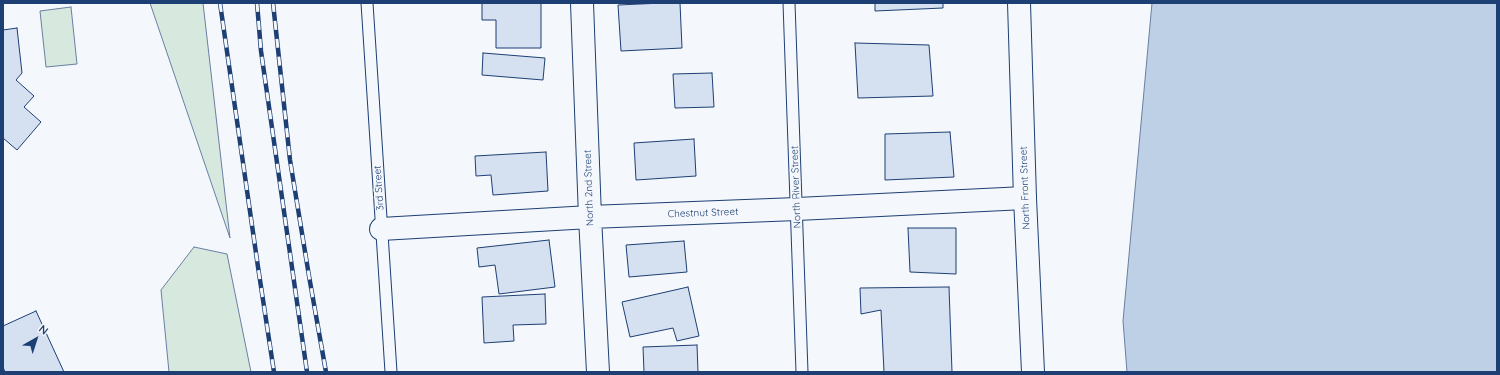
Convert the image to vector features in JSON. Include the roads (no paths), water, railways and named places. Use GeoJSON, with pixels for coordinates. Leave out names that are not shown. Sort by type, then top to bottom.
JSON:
{"type":"FeatureCollection","features":[{"type":"Feature","properties":{"kind":"street","name":"North 2nd Street"},"geometry":{"type":"LineString","coordinates":[[582,3],[590,217],[598,372]]}},
{"type":"Feature","properties":{"kind":"street","name":"North Front Street"},"geometry":{"type":"LineString","coordinates":[[1019,3],[1025,198],[1033,372]]}},
{"type":"Feature","properties":{"kind":"street","name":"Chestnut Street"},"geometry":{"type":"LineString","coordinates":[[381,229],[590,217],[1025,198]]}},
{"type":"Feature","properties":{"kind":"lane","name":"3rd Street"},"geometry":{"type":"LineString","coordinates":[[367,3],[391,372]]}},
{"type":"Feature","properties":{"kind":"lane","name":"North River Street"},"geometry":{"type":"LineString","coordinates":[[789,3],[802,372]]}},
{"type":"Feature","properties":{"kind":"water"},"geometry":{"type":"Polygon","coordinates":[[[1152,3],[1497,3],[1497,372],[1127,372],[1123,321],[1152,3]]]}},
{"type":"Feature","properties":{"kind":"railway"},"geometry":{"type":"LineString","coordinates":[[220,3],[274,372]]}},
{"type":"Feature","properties":{"kind":"railway"},"geometry":{"type":"LineString","coordinates":[[257,3],[261,51],[307,372]]}},
{"type":"Feature","properties":{"kind":"railway"},"geometry":{"type":"LineString","coordinates":[[273,3],[290,160],[326,372]]}}]}
